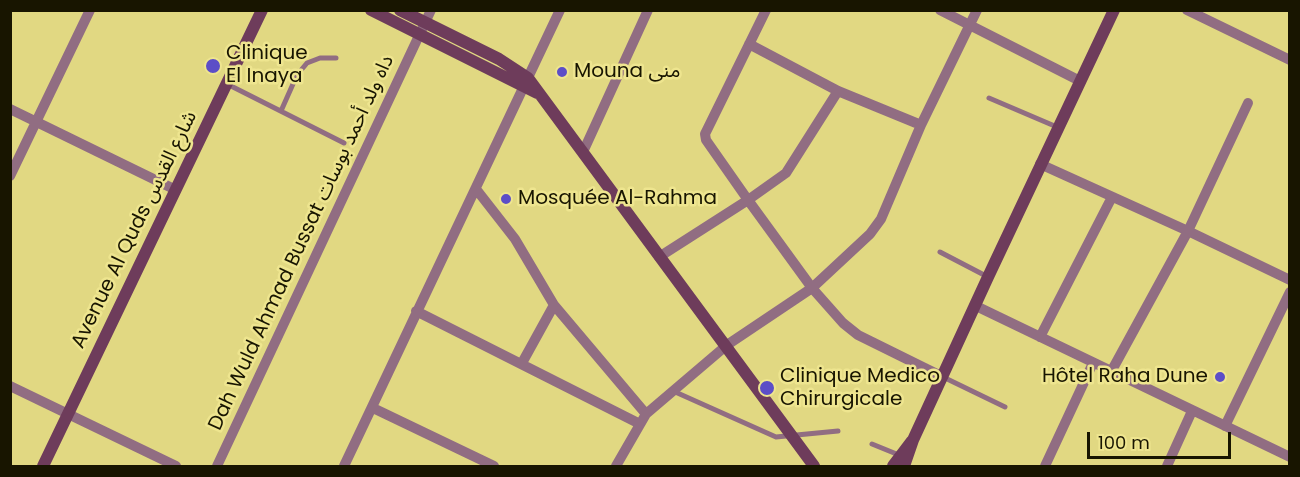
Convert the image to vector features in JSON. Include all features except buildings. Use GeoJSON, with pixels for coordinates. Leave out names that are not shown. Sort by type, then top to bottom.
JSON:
{"type":"FeatureCollection","features":[{"type":"Feature","properties":{"kind":"street"},"geometry":{"type":"LineString","coordinates":[[10,176],[90,10]]}},
{"type":"Feature","properties":{"kind":"street","name":"Avenue Al Quds شارع القدس"},"geometry":{"type":"LineString","coordinates":[[43,466],[262,10]]}},
{"type":"Feature","properties":{"kind":"street"},"geometry":{"type":"LineString","coordinates":[[371,10],[419,35],[526,83]]}},
{"type":"Feature","properties":{"kind":"street"},"geometry":{"type":"LineString","coordinates":[[400,10],[499,59],[537,93],[583,152],[690,301],[727,345],[814,466]]}},
{"type":"Feature","properties":{"kind":"street","name":"Dah Wuld Ahmad Bussat داه ولد أحمد بوسات"},"geometry":{"type":"LineString","coordinates":[[217,466],[431,10]]}},
{"type":"Feature","properties":{"kind":"street"},"geometry":{"type":"LineString","coordinates":[[344,466],[560,10]]}},
{"type":"Feature","properties":{"kind":"street"},"geometry":{"type":"LineString","coordinates":[[583,152],[648,10]]}},
{"type":"Feature","properties":{"kind":"street"},"geometry":{"type":"LineString","coordinates":[[766,10],[705,134],[706,140],[812,288],[843,323],[858,334],[943,377]]}},
{"type":"Feature","properties":{"kind":"street"},"geometry":{"type":"LineString","coordinates":[[940,10],[1080,81]]}},
{"type":"Feature","properties":{"kind":"street"},"geometry":{"type":"LineString","coordinates":[[616,466],[638,423],[646,414],[727,345],[812,288],[853,253],[881,219],[921,125],[977,10]]}},
{"type":"Feature","properties":{"kind":"street"},"geometry":{"type":"LineString","coordinates":[[893,466],[902,461],[913,440],[1040,164],[1114,10]]}},
{"type":"Feature","properties":{"kind":"street"},"geometry":{"type":"LineString","coordinates":[[1187,10],[1289,57]]}},
{"type":"Feature","properties":{"kind":"street"},"geometry":{"type":"LineString","coordinates":[[749,44],[838,91],[921,125]]}},
{"type":"Feature","properties":{"kind":"street"},"geometry":{"type":"LineString","coordinates":[[659,257],[786,173],[838,91]]}},
{"type":"Feature","properties":{"kind":"street"},"geometry":{"type":"LineString","coordinates":[[1111,372],[1188,231],[1248,103]]}},
{"type":"Feature","properties":{"kind":"street"},"geometry":{"type":"LineString","coordinates":[[10,110],[176,190]]}},
{"type":"Feature","properties":{"kind":"street"},"geometry":{"type":"LineString","coordinates":[[1040,164],[1290,280]]}},
{"type":"Feature","properties":{"kind":"street"},"geometry":{"type":"LineString","coordinates":[[476,189],[514,239],[554,305],[646,414]]}},
{"type":"Feature","properties":{"kind":"street"},"geometry":{"type":"LineString","coordinates":[[1040,337],[1112,197]]}},
{"type":"Feature","properties":{"kind":"street"},"geometry":{"type":"LineString","coordinates":[[1225,426],[1290,292]]}},
{"type":"Feature","properties":{"kind":"street"},"geometry":{"type":"LineString","coordinates":[[522,363],[554,305]]}},
{"type":"Feature","properties":{"kind":"street"},"geometry":{"type":"LineString","coordinates":[[976,306],[1290,456]]}},
{"type":"Feature","properties":{"kind":"street"},"geometry":{"type":"LineString","coordinates":[[416,311],[638,423]]}},
{"type":"Feature","properties":{"kind":"street"},"geometry":{"type":"LineString","coordinates":[[1045,466],[1093,363]]}},
{"type":"Feature","properties":{"kind":"street"},"geometry":{"type":"LineString","coordinates":[[10,386],[176,466]]}},
{"type":"Feature","properties":{"kind":"street"},"geometry":{"type":"LineString","coordinates":[[373,408],[494,466]]}},
{"type":"Feature","properties":{"kind":"street"},"geometry":{"type":"LineString","coordinates":[[1167,466],[1192,411]]}},
{"type":"Feature","properties":{"kind":"lane"},"geometry":{"type":"LineString","coordinates":[[281,111],[297,75],[307,63],[320,58],[336,58]]}},
{"type":"Feature","properties":{"kind":"lane"},"geometry":{"type":"LineString","coordinates":[[227,83],[344,143]]}},
{"type":"Feature","properties":{"kind":"lane"},"geometry":{"type":"LineString","coordinates":[[989,98],[1058,128]]}},
{"type":"Feature","properties":{"kind":"lane"},"geometry":{"type":"LineString","coordinates":[[940,252],[988,276]]}},
{"type":"Feature","properties":{"kind":"lane"},"geometry":{"type":"LineString","coordinates":[[943,377],[1005,406]]}},
{"type":"Feature","properties":{"kind":"lane"},"geometry":{"type":"LineString","coordinates":[[673,391],[776,437],[838,431]]}},
{"type":"Feature","properties":{"kind":"lane"},"geometry":{"type":"LineString","coordinates":[[872,444],[902,461]]}},
{"type":"Feature","properties":{"kind":"place","name":"Clinique El Inaya"},"geometry":{"type":"Point","coordinates":[213,66]}},
{"type":"Feature","properties":{"kind":"place","name":"Mouna منى"},"geometry":{"type":"Point","coordinates":[562,72]}},
{"type":"Feature","properties":{"kind":"place","name":"Mosquée Al-Rahma"},"geometry":{"type":"Point","coordinates":[506,199]}},
{"type":"Feature","properties":{"kind":"place","name":"Hôtel Raha Dune"},"geometry":{"type":"Point","coordinates":[1220,377]}},
{"type":"Feature","properties":{"kind":"place","name":"Clinique Medico Chirurgicale"},"geometry":{"type":"Point","coordinates":[767,388]}}]}
